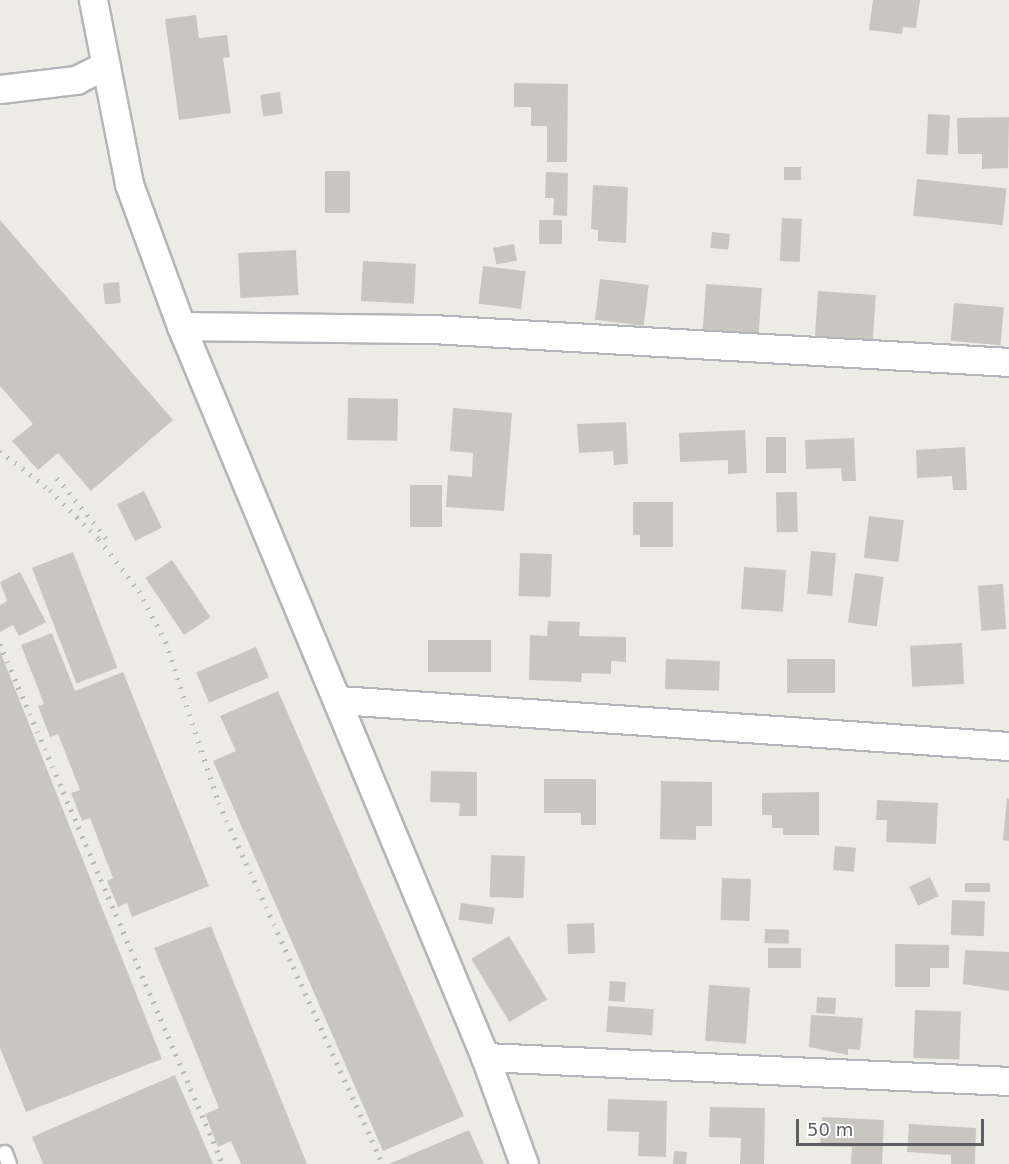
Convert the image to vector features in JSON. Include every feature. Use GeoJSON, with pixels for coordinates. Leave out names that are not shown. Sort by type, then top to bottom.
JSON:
{"type":"FeatureCollection","features":[{"type":"Feature","properties":{"kind":"street"},"geometry":{"type":"LineString","coordinates":[[93,0],[104,66],[129,184],[181,326],[339,700],[485,1057],[524,1164]]}},
{"type":"Feature","properties":{"kind":"street"},"geometry":{"type":"LineString","coordinates":[[0,89],[76,80],[104,66]]}},
{"type":"Feature","properties":{"kind":"street"},"geometry":{"type":"LineString","coordinates":[[181,326],[432,329],[1009,362]]}},
{"type":"Feature","properties":{"kind":"street"},"geometry":{"type":"LineString","coordinates":[[339,700],[1009,746]]}},
{"type":"Feature","properties":{"kind":"street"},"geometry":{"type":"LineString","coordinates":[[485,1057],[1009,1081]]}},
{"type":"Feature","properties":{"kind":"building"},"geometry":{"type":"Polygon","coordinates":[[[873,0],[920,0],[916,28],[903,27],[902,34],[869,30],[873,0]]]}},
{"type":"Feature","properties":{"kind":"building"},"geometry":{"type":"Polygon","coordinates":[[[196,15],[199,38],[227,35],[230,57],[223,58],[231,113],[179,120],[165,19],[196,15]]]}},
{"type":"Feature","properties":{"kind":"building"},"geometry":{"type":"Polygon","coordinates":[[[514,83],[568,84],[567,162],[547,162],[547,126],[531,126],[531,107],[514,107],[514,83]]]}},
{"type":"Feature","properties":{"kind":"building"},"geometry":{"type":"Polygon","coordinates":[[[280,92],[283,114],[263,117],[260,95],[280,92]]]}},
{"type":"Feature","properties":{"kind":"building"},"geometry":{"type":"Polygon","coordinates":[[[928,114],[950,115],[948,155],[926,154],[928,114]]]}},
{"type":"Feature","properties":{"kind":"building"},"geometry":{"type":"Polygon","coordinates":[[[1009,117],[1008,168],[982,169],[982,154],[958,154],[957,118],[1009,117]]]}},
{"type":"Feature","properties":{"kind":"building"},"geometry":{"type":"Polygon","coordinates":[[[784,167],[801,167],[801,180],[784,180],[784,167]]]}},
{"type":"Feature","properties":{"kind":"building"},"geometry":{"type":"Polygon","coordinates":[[[325,171],[350,171],[350,213],[325,213],[325,171]]]}},
{"type":"Feature","properties":{"kind":"building"},"geometry":{"type":"Polygon","coordinates":[[[546,172],[568,173],[567,216],[553,215],[554,198],[545,198],[546,172]]]}},
{"type":"Feature","properties":{"kind":"building"},"geometry":{"type":"Polygon","coordinates":[[[917,179],[1007,188],[1003,225],[913,216],[917,179]]]}},
{"type":"Feature","properties":{"kind":"building"},"geometry":{"type":"Polygon","coordinates":[[[593,185],[628,187],[626,243],[598,241],[598,230],[591,229],[593,185]]]}},
{"type":"Feature","properties":{"kind":"building"},"geometry":{"type":"Polygon","coordinates":[[[782,218],[802,219],[800,262],[780,261],[782,218]]]}},
{"type":"Feature","properties":{"kind":"building"},"geometry":{"type":"Polygon","coordinates":[[[0,220],[173,420],[91,491],[58,453],[38,470],[12,441],[33,424],[0,386],[0,220]]]}},
{"type":"Feature","properties":{"kind":"building"},"geometry":{"type":"Polygon","coordinates":[[[539,220],[562,220],[562,244],[539,244],[539,220]]]}},
{"type":"Feature","properties":{"kind":"building"},"geometry":{"type":"Polygon","coordinates":[[[712,232],[730,234],[728,250],[710,248],[712,232]]]}},
{"type":"Feature","properties":{"kind":"building"},"geometry":{"type":"Polygon","coordinates":[[[514,244],[517,261],[496,264],[493,248],[514,244]]]}},
{"type":"Feature","properties":{"kind":"building"},"geometry":{"type":"Polygon","coordinates":[[[296,250],[298,295],[240,298],[238,253],[296,250]]]}},
{"type":"Feature","properties":{"kind":"building"},"geometry":{"type":"Polygon","coordinates":[[[363,261],[416,264],[414,304],[361,301],[363,261]]]}},
{"type":"Feature","properties":{"kind":"building"},"geometry":{"type":"Polygon","coordinates":[[[483,266],[526,271],[521,309],[478,304],[483,266]]]}},
{"type":"Feature","properties":{"kind":"building"},"geometry":{"type":"Polygon","coordinates":[[[600,279],[649,285],[644,326],[595,320],[600,279]]]}},
{"type":"Feature","properties":{"kind":"building"},"geometry":{"type":"Polygon","coordinates":[[[119,282],[121,303],[105,304],[103,283],[119,282]]]}},
{"type":"Feature","properties":{"kind":"building"},"geometry":{"type":"Polygon","coordinates":[[[706,284],[762,288],[759,334],[703,330],[706,284]]]}},
{"type":"Feature","properties":{"kind":"building"},"geometry":{"type":"Polygon","coordinates":[[[818,291],[876,295],[873,340],[815,336],[818,291]]]}},
{"type":"Feature","properties":{"kind":"building"},"geometry":{"type":"Polygon","coordinates":[[[954,303],[1004,307],[1000,345],[951,341],[954,303]]]}},
{"type":"Feature","properties":{"kind":"building"},"geometry":{"type":"Polygon","coordinates":[[[348,398],[398,399],[397,441],[347,440],[348,398]]]}},
{"type":"Feature","properties":{"kind":"building"},"geometry":{"type":"Polygon","coordinates":[[[453,408],[512,413],[504,511],[446,507],[448,475],[472,477],[473,453],[450,451],[453,408]]]}},
{"type":"Feature","properties":{"kind":"building"},"geometry":{"type":"Polygon","coordinates":[[[626,422],[628,464],[614,465],[613,451],[579,453],[577,424],[626,422]]]}},
{"type":"Feature","properties":{"kind":"building"},"geometry":{"type":"Polygon","coordinates":[[[745,430],[747,473],[728,474],[728,460],[680,462],[679,433],[745,430]]]}},
{"type":"Feature","properties":{"kind":"building"},"geometry":{"type":"Polygon","coordinates":[[[766,437],[786,437],[786,473],[766,473],[766,437]]]}},
{"type":"Feature","properties":{"kind":"building"},"geometry":{"type":"Polygon","coordinates":[[[854,438],[856,481],[842,481],[841,468],[806,469],[805,440],[854,438]]]}},
{"type":"Feature","properties":{"kind":"building"},"geometry":{"type":"Polygon","coordinates":[[[965,447],[967,490],[953,490],[952,476],[917,478],[916,450],[965,447]]]}},
{"type":"Feature","properties":{"kind":"building"},"geometry":{"type":"Polygon","coordinates":[[[410,485],[442,485],[442,527],[410,527],[410,485]]]}},
{"type":"Feature","properties":{"kind":"building"},"geometry":{"type":"Polygon","coordinates":[[[144,491],[162,528],[135,541],[117,504],[144,491]]]}},
{"type":"Feature","properties":{"kind":"building"},"geometry":{"type":"Polygon","coordinates":[[[776,492],[797,492],[798,532],[777,532],[776,492]]]}},
{"type":"Feature","properties":{"kind":"building"},"geometry":{"type":"Polygon","coordinates":[[[633,502],[673,502],[673,547],[640,547],[640,535],[633,535],[633,502]]]}},
{"type":"Feature","properties":{"kind":"building"},"geometry":{"type":"Polygon","coordinates":[[[869,516],[904,520],[899,562],[864,558],[869,516]]]}},
{"type":"Feature","properties":{"kind":"building"},"geometry":{"type":"Polygon","coordinates":[[[811,551],[836,553],[832,596],[807,594],[811,551]]]}},
{"type":"Feature","properties":{"kind":"building"},"geometry":{"type":"Polygon","coordinates":[[[73,552],[117,668],[76,684],[32,568],[73,552]]]}},
{"type":"Feature","properties":{"kind":"building"},"geometry":{"type":"Polygon","coordinates":[[[520,553],[552,554],[550,597],[518,596],[520,553]]]}},
{"type":"Feature","properties":{"kind":"building"},"geometry":{"type":"Polygon","coordinates":[[[172,560],[211,617],[184,635],[145,578],[172,560]]]}},
{"type":"Feature","properties":{"kind":"building"},"geometry":{"type":"Polygon","coordinates":[[[744,567],[786,570],[783,612],[741,609],[744,567]]]}},
{"type":"Feature","properties":{"kind":"building"},"geometry":{"type":"Polygon","coordinates":[[[20,572],[46,622],[19,636],[13,625],[0,632],[0,605],[7,601],[0,582],[20,572]]]}},
{"type":"Feature","properties":{"kind":"building"},"geometry":{"type":"Polygon","coordinates":[[[855,573],[884,577],[877,627],[848,623],[855,573]]]}},
{"type":"Feature","properties":{"kind":"building"},"geometry":{"type":"Polygon","coordinates":[[[1003,584],[1006,629],[981,631],[978,586],[1003,584]]]}},
{"type":"Feature","properties":{"kind":"building"},"geometry":{"type":"Polygon","coordinates":[[[548,621],[580,622],[579,636],[626,637],[626,662],[611,661],[611,674],[582,673],[581,682],[529,680],[530,635],[547,636],[548,621]]]}},
{"type":"Feature","properties":{"kind":"building"},"geometry":{"type":"Polygon","coordinates":[[[52,633],[75,691],[123,672],[209,886],[132,917],[127,903],[118,907],[107,881],[113,878],[90,818],[82,821],[71,793],[80,790],[58,734],[50,737],[38,706],[44,704],[21,645],[52,633]]]}},
{"type":"Feature","properties":{"kind":"building"},"geometry":{"type":"Polygon","coordinates":[[[428,640],[491,640],[491,672],[428,672],[428,640]]]}},
{"type":"Feature","properties":{"kind":"building"},"geometry":{"type":"Polygon","coordinates":[[[962,643],[964,684],[912,687],[910,646],[962,643]]]}},
{"type":"Feature","properties":{"kind":"building"},"geometry":{"type":"Polygon","coordinates":[[[256,647],[269,677],[209,703],[196,672],[256,647]]]}},
{"type":"Feature","properties":{"kind":"building"},"geometry":{"type":"Polygon","coordinates":[[[0,651],[162,1059],[26,1112],[0,1048],[0,651]]]}},
{"type":"Feature","properties":{"kind":"building"},"geometry":{"type":"Polygon","coordinates":[[[666,659],[720,661],[719,691],[665,689],[666,659]]]}},
{"type":"Feature","properties":{"kind":"building"},"geometry":{"type":"Polygon","coordinates":[[[787,659],[835,659],[835,693],[787,693],[787,659]]]}},
{"type":"Feature","properties":{"kind":"building"},"geometry":{"type":"Polygon","coordinates":[[[278,691],[464,1116],[383,1151],[213,761],[236,751],[220,716],[278,691]]]}},
{"type":"Feature","properties":{"kind":"building"},"geometry":{"type":"Polygon","coordinates":[[[431,771],[477,772],[477,816],[459,816],[460,803],[430,802],[431,771]]]}},
{"type":"Feature","properties":{"kind":"building"},"geometry":{"type":"Polygon","coordinates":[[[544,779],[596,779],[596,825],[581,825],[581,813],[544,813],[544,779]]]}},
{"type":"Feature","properties":{"kind":"building"},"geometry":{"type":"Polygon","coordinates":[[[661,781],[712,782],[712,826],[696,826],[696,840],[660,839],[661,781]]]}},
{"type":"Feature","properties":{"kind":"building"},"geometry":{"type":"Polygon","coordinates":[[[819,792],[819,835],[783,835],[783,828],[772,828],[772,815],[762,815],[762,793],[819,792]]]}},
{"type":"Feature","properties":{"kind":"building"},"geometry":{"type":"Polygon","coordinates":[[[1007,798],[1009,799],[1009,841],[1003,840],[1007,798]]]}},
{"type":"Feature","properties":{"kind":"building"},"geometry":{"type":"Polygon","coordinates":[[[877,800],[938,803],[936,844],[886,842],[887,820],[876,820],[877,800]]]}},
{"type":"Feature","properties":{"kind":"building"},"geometry":{"type":"Polygon","coordinates":[[[835,846],[856,848],[854,872],[833,870],[835,846]]]}},
{"type":"Feature","properties":{"kind":"building"},"geometry":{"type":"Polygon","coordinates":[[[491,855],[525,856],[524,898],[490,897],[491,855]]]}},
{"type":"Feature","properties":{"kind":"building"},"geometry":{"type":"Polygon","coordinates":[[[930,877],[939,896],[918,906],[909,887],[930,877]]]}},
{"type":"Feature","properties":{"kind":"building"},"geometry":{"type":"Polygon","coordinates":[[[722,878],[751,879],[750,921],[721,920],[722,878]]]}},
{"type":"Feature","properties":{"kind":"building"},"geometry":{"type":"Polygon","coordinates":[[[965,883],[990,883],[990,892],[965,892],[965,883]]]}},
{"type":"Feature","properties":{"kind":"building"},"geometry":{"type":"Polygon","coordinates":[[[952,900],[985,901],[984,936],[951,935],[952,900]]]}},
{"type":"Feature","properties":{"kind":"building"},"geometry":{"type":"Polygon","coordinates":[[[461,903],[495,908],[492,925],[459,920],[461,903]]]}},
{"type":"Feature","properties":{"kind":"building"},"geometry":{"type":"Polygon","coordinates":[[[594,923],[595,953],[568,954],[567,924],[594,923]]]}},
{"type":"Feature","properties":{"kind":"building"},"geometry":{"type":"Polygon","coordinates":[[[211,926],[307,1164],[241,1164],[231,1141],[218,1147],[205,1114],[219,1108],[154,948],[211,926]]]}},
{"type":"Feature","properties":{"kind":"building"},"geometry":{"type":"Polygon","coordinates":[[[765,929],[789,930],[788,944],[765,943],[765,929]]]}},
{"type":"Feature","properties":{"kind":"building"},"geometry":{"type":"Polygon","coordinates":[[[509,936],[547,999],[509,1022],[471,959],[509,936]]]}},
{"type":"Feature","properties":{"kind":"building"},"geometry":{"type":"Polygon","coordinates":[[[895,944],[949,945],[949,968],[930,968],[930,987],[895,987],[895,944]]]}},
{"type":"Feature","properties":{"kind":"building"},"geometry":{"type":"Polygon","coordinates":[[[768,948],[801,948],[801,968],[768,968],[768,948]]]}},
{"type":"Feature","properties":{"kind":"building"},"geometry":{"type":"Polygon","coordinates":[[[965,950],[1009,952],[1009,991],[963,984],[965,950]]]}},
{"type":"Feature","properties":{"kind":"building"},"geometry":{"type":"Polygon","coordinates":[[[610,981],[626,982],[625,1002],[609,1001],[610,981]]]}},
{"type":"Feature","properties":{"kind":"building"},"geometry":{"type":"Polygon","coordinates":[[[709,985],[750,988],[746,1044],[705,1041],[709,985]]]}},
{"type":"Feature","properties":{"kind":"building"},"geometry":{"type":"Polygon","coordinates":[[[817,997],[836,998],[835,1014],[816,1013],[817,997]]]}},
{"type":"Feature","properties":{"kind":"building"},"geometry":{"type":"Polygon","coordinates":[[[608,1006],[654,1009],[652,1035],[606,1032],[608,1006]]]}},
{"type":"Feature","properties":{"kind":"building"},"geometry":{"type":"Polygon","coordinates":[[[915,1010],[961,1012],[959,1060],[913,1058],[915,1010]]]}},
{"type":"Feature","properties":{"kind":"building"},"geometry":{"type":"Polygon","coordinates":[[[811,1015],[863,1018],[860,1050],[848,1049],[848,1055],[809,1047],[811,1015]]]}},
{"type":"Feature","properties":{"kind":"building"},"geometry":{"type":"Polygon","coordinates":[[[175,1075],[213,1164],[43,1164],[32,1137],[175,1075]]]}},
{"type":"Feature","properties":{"kind":"building"},"geometry":{"type":"Polygon","coordinates":[[[608,1099],[667,1101],[666,1157],[638,1156],[639,1132],[607,1131],[608,1099]]]}},
{"type":"Feature","properties":{"kind":"building"},"geometry":{"type":"Polygon","coordinates":[[[710,1107],[765,1108],[764,1164],[740,1164],[741,1138],[709,1137],[710,1107]]]}},
{"type":"Feature","properties":{"kind":"building"},"geometry":{"type":"Polygon","coordinates":[[[822,1117],[884,1120],[882,1164],[851,1164],[852,1147],[820,1146],[822,1117]]]}},
{"type":"Feature","properties":{"kind":"building"},"geometry":{"type":"Polygon","coordinates":[[[909,1124],[976,1128],[975,1164],[951,1164],[951,1155],[907,1152],[909,1124]]]}},
{"type":"Feature","properties":{"kind":"building"},"geometry":{"type":"Polygon","coordinates":[[[469,1130],[484,1164],[389,1164],[469,1130]]]}},
{"type":"Feature","properties":{"kind":"building"},"geometry":{"type":"Polygon","coordinates":[[[674,1151],[687,1152],[686,1164],[673,1164],[674,1151]]]}},
{"type":"Feature","properties":{"kind":"railway"},"geometry":{"type":"LineString","coordinates":[[0,451],[50,490],[99,539],[139,591],[166,642],[219,803],[383,1164]]}},
{"type":"Feature","properties":{"kind":"railway"},"geometry":{"type":"LineString","coordinates":[[57,478],[108,540]]}},
{"type":"Feature","properties":{"kind":"railway"},"geometry":{"type":"LineString","coordinates":[[0,644],[223,1164]]}}]}
